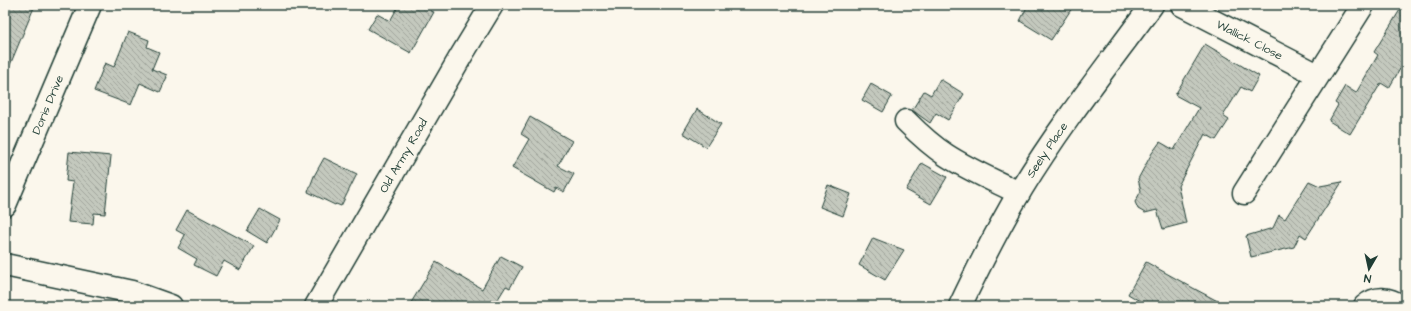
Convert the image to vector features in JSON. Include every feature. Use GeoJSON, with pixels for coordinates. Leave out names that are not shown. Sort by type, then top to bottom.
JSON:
{"type":"FeatureCollection","features":[{"type":"Feature","properties":{"kind":"street","name":"Doris Drive"},"geometry":{"type":"LineString","coordinates":[[5,205],[90,5]]}},
{"type":"Feature","properties":{"kind":"street","name":"Old Army Road"},"geometry":{"type":"LineString","coordinates":[[316,306],[492,5]]}},
{"type":"Feature","properties":{"kind":"street","name":"Seely Place"},"geometry":{"type":"LineString","coordinates":[[960,306],[991,241],[1019,193],[1067,121],[1152,5]]}},
{"type":"Feature","properties":{"kind":"street","name":"Wallick Close"},"geometry":{"type":"LineString","coordinates":[[1182,5],[1318,75]]}},
{"type":"Feature","properties":{"kind":"street"},"geometry":{"type":"LineString","coordinates":[[1244,193],[1363,5]]}},
{"type":"Feature","properties":{"kind":"street"},"geometry":{"type":"LineString","coordinates":[[906,121],[921,136],[946,155],[1019,193]]}},
{"type":"Feature","properties":{"kind":"street"},"geometry":{"type":"LineString","coordinates":[[5,265],[132,292],[171,306]]}},
{"type":"Feature","properties":{"kind":"street"},"geometry":{"type":"LineString","coordinates":[[1365,306],[1370,302],[1382,298],[1401,306]]}},
{"type":"Feature","properties":{"kind":"building"},"geometry":{"type":"Polygon","coordinates":[[[5,5],[35,5],[5,77],[5,5]]]}},
{"type":"Feature","properties":{"kind":"building"},"geometry":{"type":"Polygon","coordinates":[[[399,5],[434,5],[431,11],[434,12],[411,53],[368,29],[377,14],[390,21],[399,5]]]}},
{"type":"Feature","properties":{"kind":"building"},"geometry":{"type":"Polygon","coordinates":[[[1028,5],[1074,5],[1051,40],[1020,21],[1028,5]]]}},
{"type":"Feature","properties":{"kind":"building"},"geometry":{"type":"Polygon","coordinates":[[[1403,5],[1406,5],[1406,73],[1400,69],[1389,88],[1381,83],[1350,134],[1329,121],[1338,105],[1335,103],[1345,86],[1356,93],[1378,55],[1374,52],[1403,5]]]}},
{"type":"Feature","properties":{"kind":"building"},"geometry":{"type":"Polygon","coordinates":[[[128,32],[149,40],[147,47],[159,52],[152,69],[167,75],[160,92],[140,83],[131,105],[94,91],[105,63],[114,67],[128,32]]]}},
{"type":"Feature","properties":{"kind":"building"},"geometry":{"type":"Polygon","coordinates":[[[1205,44],[1259,76],[1250,92],[1241,87],[1223,116],[1229,120],[1216,140],[1205,134],[1178,186],[1186,223],[1163,229],[1157,210],[1145,213],[1138,209],[1135,202],[1141,191],[1138,179],[1152,153],[1160,142],[1174,150],[1199,108],[1175,95],[1205,44]]]}},
{"type":"Feature","properties":{"kind":"building"},"geometry":{"type":"Polygon","coordinates":[[[940,79],[964,94],[948,120],[936,113],[930,123],[912,110],[924,91],[931,95],[940,79]]]}},
{"type":"Feature","properties":{"kind":"building"},"geometry":{"type":"Polygon","coordinates":[[[871,84],[892,96],[883,112],[862,100],[871,84]]]}},
{"type":"Feature","properties":{"kind":"building"},"geometry":{"type":"Polygon","coordinates":[[[697,109],[721,124],[706,147],[683,133],[697,109]]]}},
{"type":"Feature","properties":{"kind":"building"},"geometry":{"type":"Polygon","coordinates":[[[530,117],[572,141],[558,166],[574,174],[564,192],[556,188],[554,192],[512,168],[529,139],[521,134],[530,117]]]}},
{"type":"Feature","properties":{"kind":"building"},"geometry":{"type":"Polygon","coordinates":[[[69,152],[111,156],[105,214],[94,213],[93,224],[68,222],[73,182],[66,181],[69,152]]]}},
{"type":"Feature","properties":{"kind":"building"},"geometry":{"type":"Polygon","coordinates":[[[324,158],[357,174],[341,206],[335,205],[308,192],[314,176],[324,158]]]}},
{"type":"Feature","properties":{"kind":"building"},"geometry":{"type":"Polygon","coordinates":[[[922,163],[947,177],[931,204],[906,190],[922,163]]]}},
{"type":"Feature","properties":{"kind":"building"},"geometry":{"type":"Polygon","coordinates":[[[1309,181],[1320,186],[1342,182],[1306,238],[1300,234],[1294,247],[1251,257],[1246,236],[1273,228],[1279,215],[1285,219],[1309,181]]]}},
{"type":"Feature","properties":{"kind":"building"},"geometry":{"type":"Polygon","coordinates":[[[828,185],[851,194],[843,216],[820,207],[828,185]]]}},
{"type":"Feature","properties":{"kind":"building"},"geometry":{"type":"Polygon","coordinates":[[[260,209],[280,220],[267,243],[247,231],[260,209]]]}},
{"type":"Feature","properties":{"kind":"building"},"geometry":{"type":"Polygon","coordinates":[[[187,210],[254,246],[240,270],[224,261],[216,276],[194,265],[197,259],[178,248],[185,235],[176,230],[187,210]]]}},
{"type":"Feature","properties":{"kind":"building"},"geometry":{"type":"Polygon","coordinates":[[[873,238],[904,250],[885,280],[859,265],[873,238]]]}},
{"type":"Feature","properties":{"kind":"building"},"geometry":{"type":"Polygon","coordinates":[[[501,256],[522,267],[510,288],[506,286],[498,299],[510,306],[409,306],[436,262],[482,289],[501,256]]]}},
{"type":"Feature","properties":{"kind":"building"},"geometry":{"type":"Polygon","coordinates":[[[1146,262],[1227,306],[1148,306],[1128,294],[1146,262]]]}}]}
